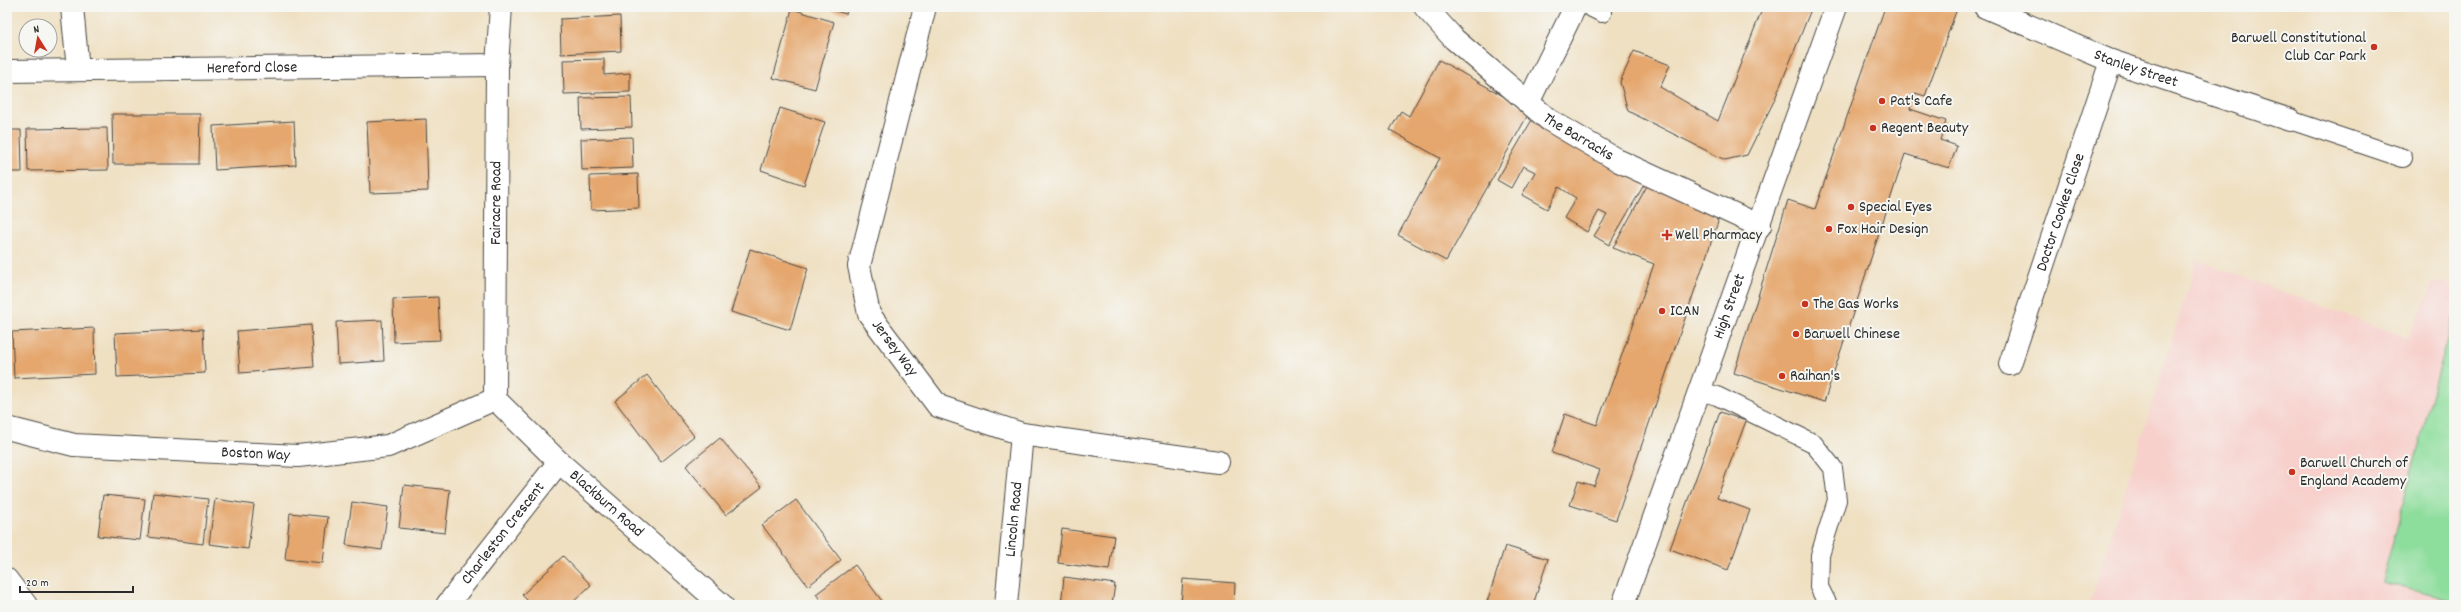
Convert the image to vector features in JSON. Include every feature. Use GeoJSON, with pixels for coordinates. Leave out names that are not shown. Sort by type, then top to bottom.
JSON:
{"type":"FeatureCollection","features":[{"type":"Feature","properties":{"kind":"street"},"geometry":{"type":"LineString","coordinates":[[72,7],[78,70]]}},
{"type":"Feature","properties":{"kind":"street","name":"Fairacre Road"},"geometry":{"type":"LineString","coordinates":[[495,399],[497,65],[501,7]]}},
{"type":"Feature","properties":{"kind":"street","name":"Jersey Way"},"geometry":{"type":"LineString","coordinates":[[925,7],[859,266],[869,314],[938,406],[1022,434],[1218,462]]}},
{"type":"Feature","properties":{"kind":"street","name":"The Barracks"},"geometry":{"type":"LineString","coordinates":[[1425,7],[1454,39],[1549,120],[1619,161],[1760,226]]}},
{"type":"Feature","properties":{"kind":"street"},"geometry":{"type":"LineString","coordinates":[[1528,103],[1575,7]]}},
{"type":"Feature","properties":{"kind":"street","name":"High Street"},"geometry":{"type":"LineString","coordinates":[[1623,605],[1760,226],[1836,7]]}},
{"type":"Feature","properties":{"kind":"street","name":"Stanley Street"},"geometry":{"type":"LineString","coordinates":[[1985,7],[2111,61],[2290,120]]}},
{"type":"Feature","properties":{"kind":"street","name":"Doctor Cookes Close"},"geometry":{"type":"LineString","coordinates":[[2010,364],[2111,61]]}},
{"type":"Feature","properties":{"kind":"street","name":"Hereford Close"},"geometry":{"type":"LineString","coordinates":[[7,71],[497,65]]}},
{"type":"Feature","properties":{"kind":"street","name":"Boston Way"},"geometry":{"type":"LineString","coordinates":[[7,428],[74,445],[298,456],[388,446],[495,399]]}},
{"type":"Feature","properties":{"kind":"street","name":"Blackburn Road"},"geometry":{"type":"LineString","coordinates":[[495,399],[559,462],[722,605]]}},
{"type":"Feature","properties":{"kind":"street","name":"Lincoln Road"},"geometry":{"type":"LineString","coordinates":[[1006,605],[1022,434]]}},
{"type":"Feature","properties":{"kind":"street","name":"Charleston Crescent"},"geometry":{"type":"LineString","coordinates":[[447,605],[559,462]]}},
{"type":"Feature","properties":{"kind":"street"},"geometry":{"type":"LineString","coordinates":[[7,580],[26,605]]}},
{"type":"Feature","properties":{"kind":"lane"},"geometry":{"type":"LineString","coordinates":[[2290,120],[2403,158]]}},
{"type":"Feature","properties":{"kind":"lane"},"geometry":{"type":"LineString","coordinates":[[1700,391],[1717,396],[1813,443],[1833,468],[1837,500],[1820,555],[1819,587],[1828,605]]}},
{"type":"Feature","properties":{"kind":"shaded area","name":"Barwell Church of England Academy"},"geometry":{"type":"Polygon","coordinates":[[[2197,260],[2408,338],[2434,282],[2454,287],[2454,605],[2089,605],[2197,260]]]}},
{"type":"Feature","properties":{"kind":"green space"},"geometry":{"type":"Polygon","coordinates":[[[2453,318],[2454,319],[2454,601],[2382,582],[2453,318]]]}},
{"type":"Feature","properties":{"kind":"building"},"geometry":{"type":"Polygon","coordinates":[[[821,7],[848,7],[846,14],[821,7]]]}},
{"type":"Feature","properties":{"kind":"building"},"geometry":{"type":"Polygon","coordinates":[[[1763,7],[1812,7],[1774,101],[1747,155],[1725,160],[1628,111],[1620,82],[1634,51],[1670,65],[1660,87],[1718,121],[1763,7]]]}},
{"type":"Feature","properties":{"kind":"building"},"geometry":{"type":"Polygon","coordinates":[[[1885,7],[1951,7],[1957,9],[1925,96],[1915,93],[1910,109],[1946,121],[1940,140],[1957,146],[1949,168],[1905,154],[1824,402],[1734,373],[1788,200],[1815,209],[1885,7]]]}},
{"type":"Feature","properties":{"kind":"building"},"geometry":{"type":"Polygon","coordinates":[[[792,9],[834,22],[815,89],[773,78],[792,9]]]}},
{"type":"Feature","properties":{"kind":"building"},"geometry":{"type":"Polygon","coordinates":[[[620,16],[621,51],[561,54],[560,19],[620,16]]]}},
{"type":"Feature","properties":{"kind":"building"},"geometry":{"type":"Polygon","coordinates":[[[604,59],[604,75],[630,73],[630,92],[564,94],[563,60],[604,59]]]}},
{"type":"Feature","properties":{"kind":"building"},"geometry":{"type":"Polygon","coordinates":[[[1439,60],[1530,111],[1446,261],[1398,235],[1440,158],[1390,130],[1401,111],[1409,116],[1439,60]]]}},
{"type":"Feature","properties":{"kind":"building"},"geometry":{"type":"Polygon","coordinates":[[[631,97],[632,127],[581,129],[580,98],[631,97]]]}},
{"type":"Feature","properties":{"kind":"building"},"geometry":{"type":"Polygon","coordinates":[[[780,108],[825,122],[804,185],[761,170],[780,108]]]}},
{"type":"Feature","properties":{"kind":"building"},"geometry":{"type":"Polygon","coordinates":[[[112,114],[200,114],[199,164],[113,164],[112,114]]]}},
{"type":"Feature","properties":{"kind":"building"},"geometry":{"type":"Polygon","coordinates":[[[1533,118],[1645,183],[1609,245],[1594,236],[1607,215],[1599,211],[1587,232],[1564,218],[1576,198],[1559,187],[1547,209],[1522,195],[1535,172],[1523,166],[1511,188],[1497,180],[1533,118]]]}},
{"type":"Feature","properties":{"kind":"building"},"geometry":{"type":"Polygon","coordinates":[[[426,119],[428,191],[370,193],[367,122],[426,119]]]}},
{"type":"Feature","properties":{"kind":"building"},"geometry":{"type":"Polygon","coordinates":[[[294,121],[296,165],[215,170],[213,126],[294,121]]]}},
{"type":"Feature","properties":{"kind":"building"},"geometry":{"type":"Polygon","coordinates":[[[107,128],[108,170],[28,171],[27,129],[107,128]]]}},
{"type":"Feature","properties":{"kind":"building"},"geometry":{"type":"Polygon","coordinates":[[[7,130],[21,130],[22,172],[7,172],[7,130]]]}},
{"type":"Feature","properties":{"kind":"building"},"geometry":{"type":"Polygon","coordinates":[[[632,137],[633,168],[582,170],[581,139],[632,137]]]}},
{"type":"Feature","properties":{"kind":"building"},"geometry":{"type":"Polygon","coordinates":[[[638,174],[639,208],[591,210],[590,176],[638,174]]]}},
{"type":"Feature","properties":{"kind":"building"},"geometry":{"type":"Polygon","coordinates":[[[1648,184],[1711,211],[1718,222],[1616,520],[1570,505],[1578,481],[1594,486],[1600,470],[1552,453],[1565,414],[1597,425],[1654,264],[1613,248],[1648,184]]]}},
{"type":"Feature","properties":{"kind":"building"},"geometry":{"type":"Polygon","coordinates":[[[750,249],[808,268],[790,330],[731,312],[750,249]]]}},
{"type":"Feature","properties":{"kind":"building"},"geometry":{"type":"Polygon","coordinates":[[[438,297],[440,340],[394,342],[393,299],[438,297]]]}},
{"type":"Feature","properties":{"kind":"building"},"geometry":{"type":"Polygon","coordinates":[[[382,320],[384,361],[338,364],[336,322],[382,320]]]}},
{"type":"Feature","properties":{"kind":"building"},"geometry":{"type":"Polygon","coordinates":[[[311,325],[314,367],[240,373],[237,331],[311,325]]]}},
{"type":"Feature","properties":{"kind":"building"},"geometry":{"type":"Polygon","coordinates":[[[94,328],[95,374],[14,378],[12,332],[94,328]]]}},
{"type":"Feature","properties":{"kind":"building"},"geometry":{"type":"Polygon","coordinates":[[[203,329],[205,373],[117,377],[115,333],[203,329]]]}},
{"type":"Feature","properties":{"kind":"building"},"geometry":{"type":"Polygon","coordinates":[[[647,375],[694,436],[661,462],[615,401],[647,375]]]}},
{"type":"Feature","properties":{"kind":"building"},"geometry":{"type":"Polygon","coordinates":[[[1720,412],[1746,421],[1717,498],[1750,510],[1728,570],[1670,549],[1720,412]]]}},
{"type":"Feature","properties":{"kind":"building"},"geometry":{"type":"Polygon","coordinates":[[[720,438],[762,487],[726,515],[686,466],[720,438]]]}},
{"type":"Feature","properties":{"kind":"building"},"geometry":{"type":"Polygon","coordinates":[[[404,485],[450,490],[445,533],[399,528],[404,485]]]}},
{"type":"Feature","properties":{"kind":"building"},"geometry":{"type":"Polygon","coordinates":[[[153,493],[208,499],[203,544],[148,537],[153,493]]]}},
{"type":"Feature","properties":{"kind":"building"},"geometry":{"type":"Polygon","coordinates":[[[103,495],[145,499],[140,540],[98,536],[103,495]]]}},
{"type":"Feature","properties":{"kind":"building"},"geometry":{"type":"Polygon","coordinates":[[[215,499],[254,505],[248,549],[209,544],[215,499]]]}},
{"type":"Feature","properties":{"kind":"building"},"geometry":{"type":"Polygon","coordinates":[[[796,500],[841,560],[808,586],[762,525],[796,500]]]}},
{"type":"Feature","properties":{"kind":"building"},"geometry":{"type":"Polygon","coordinates":[[[352,502],[388,507],[382,550],[346,545],[352,502]]]}},
{"type":"Feature","properties":{"kind":"building"},"geometry":{"type":"Polygon","coordinates":[[[290,513],[328,517],[323,563],[285,559],[290,513]]]}},
{"type":"Feature","properties":{"kind":"building"},"geometry":{"type":"Polygon","coordinates":[[[1062,529],[1114,536],[1109,570],[1058,563],[1062,529]]]}},
{"type":"Feature","properties":{"kind":"building"},"geometry":{"type":"Polygon","coordinates":[[[1505,546],[1548,559],[1533,605],[1486,605],[1505,546]]]}},
{"type":"Feature","properties":{"kind":"building"},"geometry":{"type":"Polygon","coordinates":[[[563,556],[591,585],[570,605],[532,605],[522,595],[563,556]]]}},
{"type":"Feature","properties":{"kind":"building"},"geometry":{"type":"Polygon","coordinates":[[[855,565],[885,605],[824,605],[816,594],[855,565]]]}},
{"type":"Feature","properties":{"kind":"building"},"geometry":{"type":"Polygon","coordinates":[[[1064,577],[1115,584],[1112,605],[1061,605],[1064,577]]]}},
{"type":"Feature","properties":{"kind":"building"},"geometry":{"type":"Polygon","coordinates":[[[1183,579],[1235,583],[1234,605],[1181,605],[1183,579]]]}},
{"type":"Feature","properties":{"kind":"place","name":"Barwell Constitutional Club Car Park"},"geometry":{"type":"Point","coordinates":[2374,47]}},
{"type":"Feature","properties":{"kind":"place","name":"Pat's Cafe"},"geometry":{"type":"Point","coordinates":[1882,101]}},
{"type":"Feature","properties":{"kind":"place","name":"Regent Beauty"},"geometry":{"type":"Point","coordinates":[1873,128]}},
{"type":"Feature","properties":{"kind":"place","name":"Special Eyes"},"geometry":{"type":"Point","coordinates":[1851,207]}},
{"type":"Feature","properties":{"kind":"place","name":"Fox Hair Design"},"geometry":{"type":"Point","coordinates":[1829,229]}},
{"type":"Feature","properties":{"kind":"place","name":"Well Pharmacy"},"geometry":{"type":"Point","coordinates":[1667,235]}},
{"type":"Feature","properties":{"kind":"place","name":"The Gas Works"},"geometry":{"type":"Point","coordinates":[1805,304]}},
{"type":"Feature","properties":{"kind":"place","name":"ICAN"},"geometry":{"type":"Point","coordinates":[1662,311]}},
{"type":"Feature","properties":{"kind":"place","name":"Barwell Chinese"},"geometry":{"type":"Point","coordinates":[1796,334]}},
{"type":"Feature","properties":{"kind":"place","name":"Raihan's"},"geometry":{"type":"Point","coordinates":[1782,376]}},
{"type":"Feature","properties":{"kind":"place","name":"Barwell Church of England Academy"},"geometry":{"type":"Point","coordinates":[2292,472]}}]}
